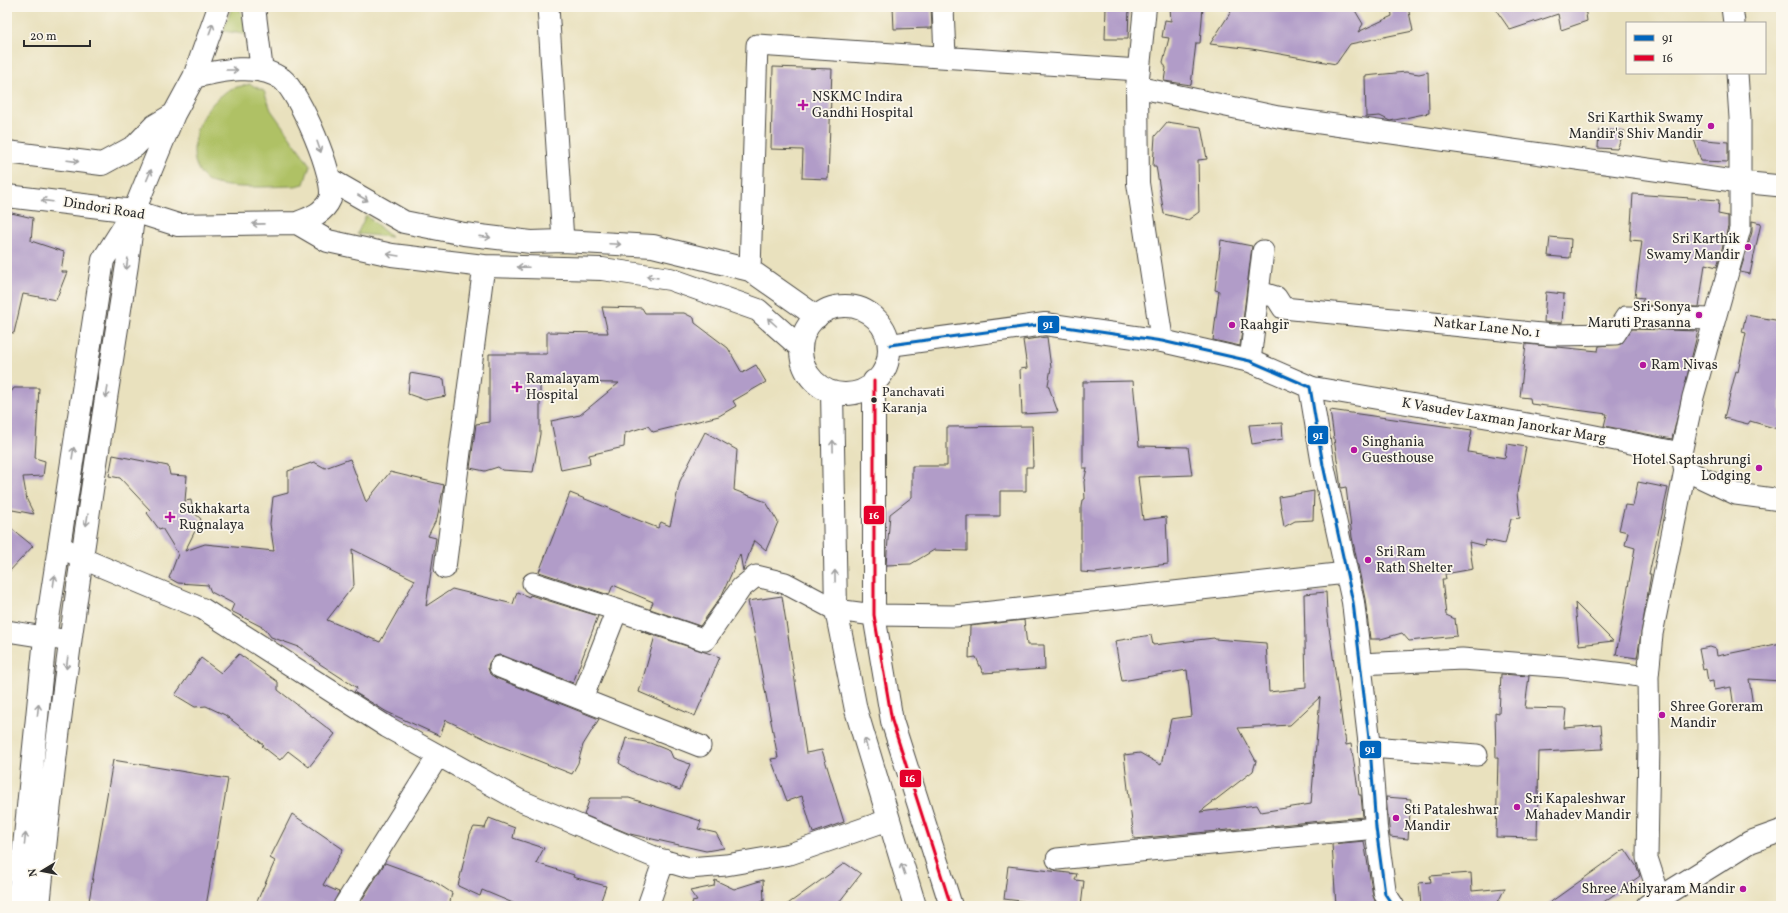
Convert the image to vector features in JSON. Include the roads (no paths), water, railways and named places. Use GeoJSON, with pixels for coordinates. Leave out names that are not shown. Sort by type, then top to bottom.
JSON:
{"type":"FeatureCollection","features":[{"type":"Feature","properties":{"kind":"main road"},"geometry":{"type":"LineString","coordinates":[[18,906],[45,638],[103,260],[134,211],[174,114],[194,77],[219,7]]}},
{"type":"Feature","properties":{"kind":"main road"},"geometry":{"type":"LineString","coordinates":[[254,7],[262,71]]}},
{"type":"Feature","properties":{"kind":"main road"},"geometry":{"type":"LineString","coordinates":[[1145,7],[1138,79],[1138,183],[1162,341]]}},
{"type":"Feature","properties":{"kind":"main road"},"geometry":{"type":"LineString","coordinates":[[194,77],[226,70],[262,71],[282,80],[291,89],[310,122],[329,179],[330,198],[324,209],[314,217],[297,223]]}},
{"type":"Feature","properties":{"kind":"main road"},"geometry":{"type":"LineString","coordinates":[[7,152],[102,164],[135,146],[154,126],[174,114]]}},
{"type":"Feature","properties":{"kind":"main road"},"geometry":{"type":"LineString","coordinates":[[329,179],[404,222],[464,234],[531,242],[563,241],[653,246],[750,270],[817,317]]}},
{"type":"Feature","properties":{"kind":"main road","name":"Dindori Road"},"geometry":{"type":"LineString","coordinates":[[7,196],[134,211],[178,225],[297,223]]}},
{"type":"Feature","properties":{"kind":"main road"},"geometry":{"type":"LineString","coordinates":[[39,906],[47,820],[81,558],[128,265],[134,211]]}},
{"type":"Feature","properties":{"kind":"main road"},"geometry":{"type":"LineString","coordinates":[[297,223],[328,241],[392,255],[484,266],[602,270],[670,279],[758,310],[801,348]]}},
{"type":"Feature","properties":{"kind":"main road"},"geometry":{"type":"LineString","coordinates":[[851,305],[865,310],[877,319],[886,331],[890,345],[889,360],[883,374],[860,392],[846,394],[832,392],[819,386],[809,375],[803,362],[801,348],[804,334],[811,321],[836,306],[851,305]]}},
{"type":"Feature","properties":{"kind":"main road"},"geometry":{"type":"LineString","coordinates":[[890,345],[1045,324],[1162,341],[1250,361],[1310,387],[1323,466],[1353,602],[1370,746],[1376,828],[1385,894],[1393,906]]}},
{"type":"Feature","properties":{"kind":"main road"},"geometry":{"type":"LineString","coordinates":[[874,381],[874,615],[892,721],[951,906]]}},
{"type":"Feature","properties":{"kind":"main road"},"geometry":{"type":"LineString","coordinates":[[832,392],[836,610],[856,710],[915,906]]}},
{"type":"Feature","properties":{"kind":"main road"},"geometry":{"type":"LineString","coordinates":[[1653,902],[1750,842],[1781,831]]}},
{"type":"Feature","properties":{"kind":"street"},"geometry":{"type":"LineString","coordinates":[[548,7],[563,241]]}},
{"type":"Feature","properties":{"kind":"street"},"geometry":{"type":"LineString","coordinates":[[943,7],[945,57]]}},
{"type":"Feature","properties":{"kind":"street"},"geometry":{"type":"LineString","coordinates":[[1732,7],[1734,22]]}},
{"type":"Feature","properties":{"kind":"street"},"geometry":{"type":"LineString","coordinates":[[750,270],[757,45],[945,57],[1138,79],[1278,117],[1740,182],[1781,186]]}},
{"type":"Feature","properties":{"kind":"street"},"geometry":{"type":"LineString","coordinates":[[1653,902],[1647,858],[1649,744],[1648,677],[1652,634],[1693,398],[1740,229],[1740,118],[1737,74]]}},
{"type":"Feature","properties":{"kind":"street"},"geometry":{"type":"LineString","coordinates":[[1250,361],[1263,251]]}},
{"type":"Feature","properties":{"kind":"street"},"geometry":{"type":"LineString","coordinates":[[445,568],[484,266]]}},
{"type":"Feature","properties":{"kind":"street","name":"Natkar Lane No. 1"},"geometry":{"type":"LineString","coordinates":[[1258,292],[1276,297],[1283,308],[1552,335],[1615,334],[1626,317],[1714,320]]}},
{"type":"Feature","properties":{"kind":"street","name":"K Vasudev Laxman Janorkar Marg"},"geometry":{"type":"LineString","coordinates":[[1310,387],[1580,433],[1683,462],[1736,494],[1781,500]]}},
{"type":"Feature","properties":{"kind":"street"},"geometry":{"type":"LineString","coordinates":[[59,545],[81,558],[203,609],[387,727],[519,800],[664,860],[689,868],[726,865],[790,854],[888,820]]}},
{"type":"Feature","properties":{"kind":"street"},"geometry":{"type":"LineString","coordinates":[[533,583],[704,640],[741,588],[756,576],[785,583],[836,610],[874,615],[955,616],[1346,573]]}},
{"type":"Feature","properties":{"kind":"street"},"geometry":{"type":"LineString","coordinates":[[582,699],[617,610]]}},
{"type":"Feature","properties":{"kind":"street"},"geometry":{"type":"LineString","coordinates":[[7,631],[70,642]]}},
{"type":"Feature","properties":{"kind":"street"},"geometry":{"type":"LineString","coordinates":[[1360,664],[1462,659],[1566,666],[1648,677]]}},
{"type":"Feature","properties":{"kind":"street"},"geometry":{"type":"LineString","coordinates":[[500,667],[700,746]]}},
{"type":"Feature","properties":{"kind":"street"},"geometry":{"type":"LineString","coordinates":[[1370,746],[1477,755]]}},
{"type":"Feature","properties":{"kind":"street"},"geometry":{"type":"LineString","coordinates":[[344,906],[438,756]]}},
{"type":"Feature","properties":{"kind":"street"},"geometry":{"type":"LineString","coordinates":[[1057,859],[1376,828]]}},
{"type":"Feature","properties":{"kind":"street"},"geometry":{"type":"LineString","coordinates":[[648,906],[664,860]]}},
{"type":"Feature","properties":{"kind":"place","name":"NSKMC Indira Gandhi Hospital"},"geometry":{"type":"Point","coordinates":[803,105]}},
{"type":"Feature","properties":{"kind":"place","name":"Sri Karthik Swamy Mandir's Shiv Mandir"},"geometry":{"type":"Point","coordinates":[1711,126]}},
{"type":"Feature","properties":{"kind":"place","name":"Sri Karthik Swamy Mandir"},"geometry":{"type":"Point","coordinates":[1748,247]}},
{"type":"Feature","properties":{"kind":"place","name":"Sri Sonya Maruti Prasanna"},"geometry":{"type":"Point","coordinates":[1699,315]}},
{"type":"Feature","properties":{"kind":"place","name":"Raahgir"},"geometry":{"type":"Point","coordinates":[1232,325]}},
{"type":"Feature","properties":{"kind":"place","name":"Ram Nivas"},"geometry":{"type":"Point","coordinates":[1643,365]}},
{"type":"Feature","properties":{"kind":"place","name":"Ramalayam Hospital"},"geometry":{"type":"Point","coordinates":[517,387]}},
{"type":"Feature","properties":{"kind":"place","name":"Panchavati Karanja"},"geometry":{"type":"Point","coordinates":[874,400]}},
{"type":"Feature","properties":{"kind":"place","name":"Singhania Guesthouse"},"geometry":{"type":"Point","coordinates":[1354,450]}},
{"type":"Feature","properties":{"kind":"place","name":"Hotel Saptashrungi Lodging"},"geometry":{"type":"Point","coordinates":[1759,468]}},
{"type":"Feature","properties":{"kind":"place","name":"Sukhakarta Rugnalaya"},"geometry":{"type":"Point","coordinates":[170,517]}},
{"type":"Feature","properties":{"kind":"place","name":"Sri Ram Rath Shelter"},"geometry":{"type":"Point","coordinates":[1368,560]}},
{"type":"Feature","properties":{"kind":"place","name":"Shree Goreram Mandir"},"geometry":{"type":"Point","coordinates":[1662,715]}},
{"type":"Feature","properties":{"kind":"place","name":"Sri Kapaleshwar Mahadev Mandir"},"geometry":{"type":"Point","coordinates":[1517,807]}},
{"type":"Feature","properties":{"kind":"place","name":"Sti Pataleshwar Mandir"},"geometry":{"type":"Point","coordinates":[1396,818]}},
{"type":"Feature","properties":{"kind":"place","name":"Shree Ahilyaram Mandir"},"geometry":{"type":"Point","coordinates":[1743,889]}}]}
